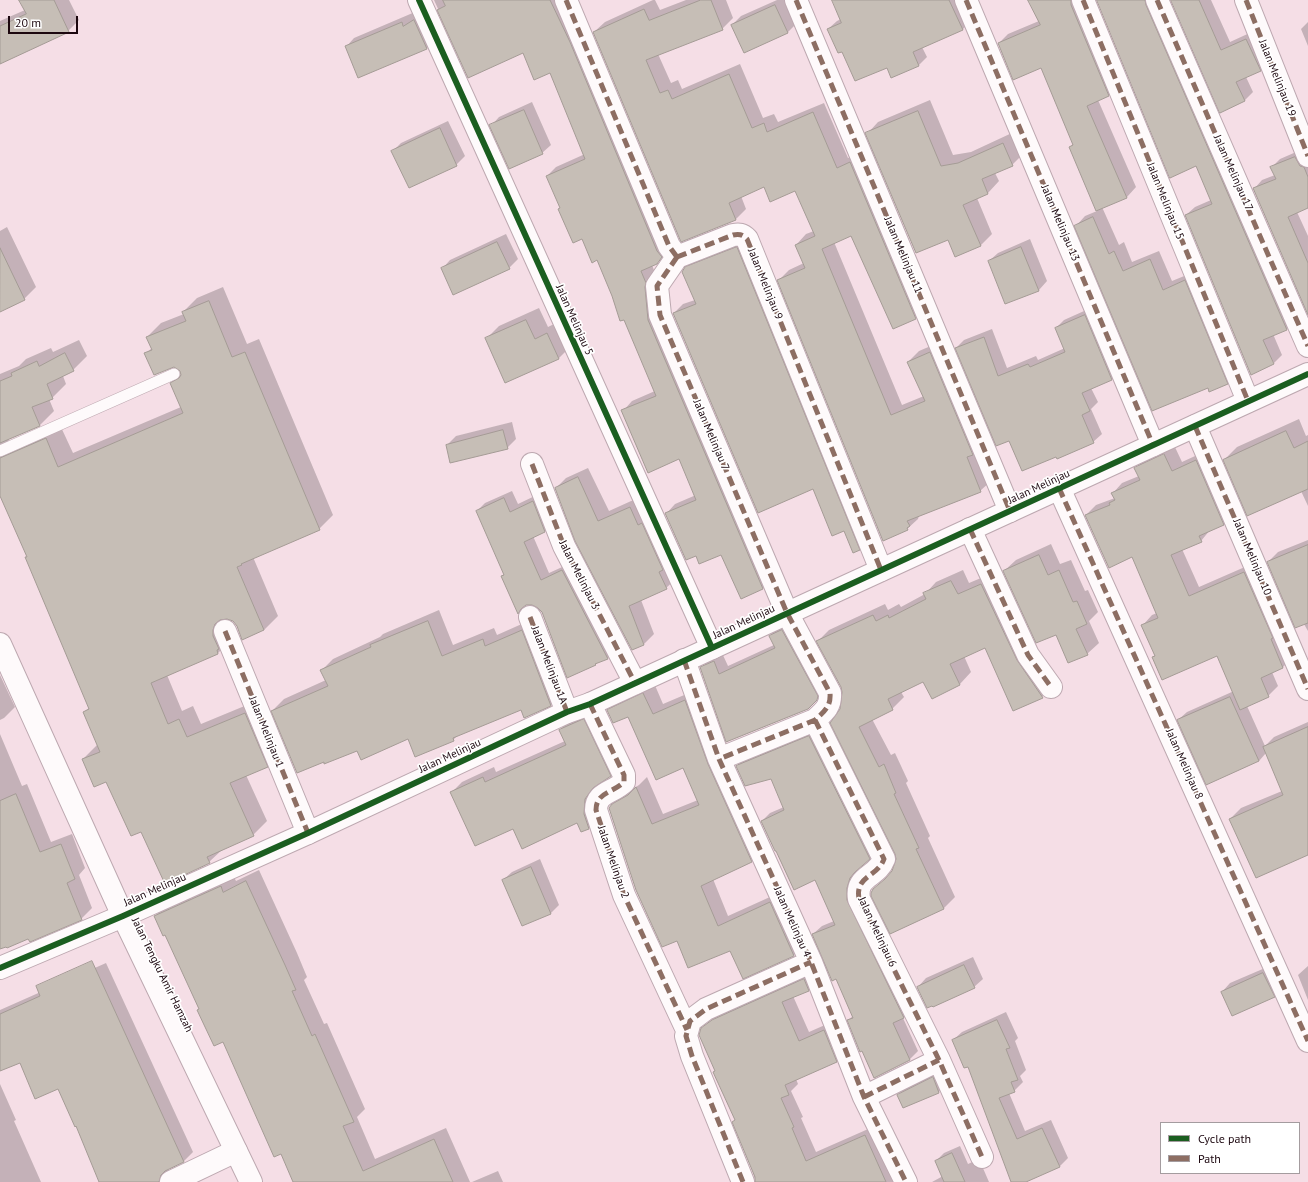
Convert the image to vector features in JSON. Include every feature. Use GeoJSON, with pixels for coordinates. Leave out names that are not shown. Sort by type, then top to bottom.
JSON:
{"type":"FeatureCollection","features":[{"type":"Feature","properties":{"kind":"street","name":"Jalan Melinjau 5"},"geometry":{"type":"LineString","coordinates":[[419,0],[712,648]]}},
{"type":"Feature","properties":{"kind":"street"},"geometry":{"type":"LineString","coordinates":[[566,0],[668,246],[677,257]]}},
{"type":"Feature","properties":{"kind":"street","name":"Jalan Melinjau 11"},"geometry":{"type":"LineString","coordinates":[[796,0],[1010,511]]}},
{"type":"Feature","properties":{"kind":"street","name":"Jalan Melinjau 13"},"geometry":{"type":"LineString","coordinates":[[966,0],[1153,445]]}},
{"type":"Feature","properties":{"kind":"street","name":"Jalan Melinjau 15"},"geometry":{"type":"LineString","coordinates":[[1083,0],[1248,401]]}},
{"type":"Feature","properties":{"kind":"street","name":"Jalan Melinjau 17"},"geometry":{"type":"LineString","coordinates":[[1158,0],[1308,346]]}},
{"type":"Feature","properties":{"kind":"street","name":"Jalan Melinjau 19"},"geometry":{"type":"LineString","coordinates":[[1246,0],[1308,156]]}},
{"type":"Feature","properties":{"kind":"street","name":"Jalan Melinjau 9"},"geometry":{"type":"LineString","coordinates":[[677,257],[733,235],[743,235],[747,239],[881,570]]}},
{"type":"Feature","properties":{"kind":"street","name":"Jalan Melinjau 7"},"geometry":{"type":"LineString","coordinates":[[677,257],[657,286],[660,315],[787,613]]}},
{"type":"Feature","properties":{"kind":"street","name":"Jalan Melinjau"},"geometry":{"type":"LineString","coordinates":[[0,968],[123,916],[308,833],[568,712],[590,704],[1308,374]]}},
{"type":"Feature","properties":{"kind":"street","name":"Jalan Melinjau 10"},"geometry":{"type":"LineString","coordinates":[[1195,426],[1308,689]]}},
{"type":"Feature","properties":{"kind":"street","name":"Jalan Melinjau 3"},"geometry":{"type":"LineString","coordinates":[[532,464],[564,546],[634,683]]}},
{"type":"Feature","properties":{"kind":"street","name":"Jalan Melinjau 8"},"geometry":{"type":"LineString","coordinates":[[1059,488],[1308,1041]]}},
{"type":"Feature","properties":{"kind":"street"},"geometry":{"type":"LineString","coordinates":[[970,529],[1028,655],[1051,688]]}},
{"type":"Feature","properties":{"kind":"street"},"geometry":{"type":"LineString","coordinates":[[719,759],[815,720],[827,710],[831,701],[830,693],[787,613]]}},
{"type":"Feature","properties":{"kind":"street","name":"Jalan Melinjau 1A"},"geometry":{"type":"LineString","coordinates":[[530,617],[568,712]]}},
{"type":"Feature","properties":{"kind":"street","name":"Jalan Melinjau 1"},"geometry":{"type":"LineString","coordinates":[[225,631],[308,833]]}},
{"type":"Feature","properties":{"kind":"street","name":"Jalan Tengku Amir Hamzah"},"geometry":{"type":"LineString","coordinates":[[0,644],[123,916],[251,1182]]}},
{"type":"Feature","properties":{"kind":"street","name":"Jalan Melinjau 4"},"geometry":{"type":"LineString","coordinates":[[684,660],[719,759],[811,962],[864,1097],[906,1182]]}},
{"type":"Feature","properties":{"kind":"street","name":"Jalan Melinjau 2"},"geometry":{"type":"LineString","coordinates":[[590,704],[624,775],[624,782],[620,786],[600,797],[596,803],[596,810],[624,895],[687,1030],[686,1036],[692,1056],[743,1182]]}},
{"type":"Feature","properties":{"kind":"street","name":"Jalan Melinjau 6"},"geometry":{"type":"LineString","coordinates":[[815,720],[884,859],[882,866],[860,884],[858,890],[859,899],[940,1060],[982,1157]]}},
{"type":"Feature","properties":{"kind":"street"},"geometry":{"type":"LineString","coordinates":[[687,1030],[690,1021],[706,1009],[811,962]]}},
{"type":"Feature","properties":{"kind":"street"},"geometry":{"type":"LineString","coordinates":[[864,1097],[940,1060]]}},
{"type":"Feature","properties":{"kind":"street"},"geometry":{"type":"LineString","coordinates":[[171,1182],[236,1151]]}},
{"type":"Feature","properties":{"kind":"lane"},"geometry":{"type":"LineString","coordinates":[[0,451],[174,374]]}},
{"type":"Feature","properties":{"kind":"building"},"geometry":{"type":"Polygon","coordinates":[[[19,0],[54,0],[69,32],[0,64],[0,26],[26,14],[19,0]]]}},
{"type":"Feature","properties":{"kind":"building"},"geometry":{"type":"Polygon","coordinates":[[[443,0],[550,0],[570,42],[657,251],[662,257],[657,264],[641,271],[646,283],[645,287],[648,320],[763,589],[741,599],[721,555],[699,564],[696,556],[686,560],[665,513],[696,500],[679,459],[648,473],[621,410],[656,396],[624,320],[620,321],[612,296],[597,260],[592,263],[582,239],[573,243],[558,209],[560,208],[546,176],[585,159],[550,73],[534,80],[523,53],[468,78],[437,10],[445,6],[443,0]]]}},
{"type":"Feature","properties":{"kind":"building"},"geometry":{"type":"Polygon","coordinates":[[[701,0],[711,0],[723,30],[646,60],[660,93],[668,90],[672,99],[729,74],[752,128],[764,123],[767,132],[813,112],[837,168],[850,162],[916,319],[893,329],[851,236],[822,249],[891,415],[925,401],[907,362],[930,352],[973,455],[967,457],[981,492],[907,521],[910,526],[907,528],[908,530],[883,541],[777,280],[805,268],[795,245],[815,236],[795,191],[770,202],[764,187],[729,203],[736,220],[681,242],[593,32],[644,9],[649,20],[701,0]]]}},
{"type":"Feature","properties":{"kind":"building"},"geometry":{"type":"Polygon","coordinates":[[[832,0],[949,0],[963,30],[913,52],[919,66],[891,78],[887,68],[855,81],[842,52],[838,53],[827,29],[841,23],[832,0]]]}},
{"type":"Feature","properties":{"kind":"building"},"geometry":{"type":"Polygon","coordinates":[[[1028,0],[1071,0],[1071,5],[1109,96],[1087,106],[1127,198],[1096,211],[1069,147],[1073,145],[1041,68],[1013,80],[998,43],[1040,25],[1028,0]]]}},
{"type":"Feature","properties":{"kind":"building"},"geometry":{"type":"Polygon","coordinates":[[[1097,0],[1145,0],[1287,330],[1263,340],[1274,364],[1251,375],[1185,215],[1212,204],[1196,166],[1170,178],[1097,0]]]}},
{"type":"Feature","properties":{"kind":"building"},"geometry":{"type":"Polygon","coordinates":[[[1171,0],[1199,0],[1221,50],[1246,39],[1261,71],[1236,82],[1245,101],[1220,113],[1171,0]]]}},
{"type":"Feature","properties":{"kind":"building"},"geometry":{"type":"Polygon","coordinates":[[[775,5],[788,33],[744,53],[731,25],[775,5]]]}},
{"type":"Feature","properties":{"kind":"building"},"geometry":{"type":"Polygon","coordinates":[[[414,20],[427,49],[358,78],[345,46],[402,22],[403,26],[414,20]]]}},
{"type":"Feature","properties":{"kind":"building"},"geometry":{"type":"Polygon","coordinates":[[[524,110],[543,154],[509,169],[489,125],[524,110]]]}},
{"type":"Feature","properties":{"kind":"building"},"geometry":{"type":"Polygon","coordinates":[[[918,111],[941,166],[958,163],[1003,143],[1013,166],[982,179],[988,194],[963,205],[981,246],[955,257],[948,240],[916,253],[865,133],[918,111]]]}},
{"type":"Feature","properties":{"kind":"building"},"geometry":{"type":"Polygon","coordinates":[[[440,128],[457,166],[409,188],[391,151],[440,128]]]}},
{"type":"Feature","properties":{"kind":"building"},"geometry":{"type":"Polygon","coordinates":[[[1295,157],[1300,166],[1304,167],[1308,177],[1308,208],[1288,217],[1308,263],[1308,315],[1253,188],[1276,179],[1270,167],[1295,157]]]}},
{"type":"Feature","properties":{"kind":"building"},"geometry":{"type":"Polygon","coordinates":[[[1093,217],[1109,254],[1114,251],[1123,271],[1150,259],[1163,290],[1185,280],[1228,384],[1209,392],[1208,388],[1152,411],[1074,226],[1093,217]]]}},
{"type":"Feature","properties":{"kind":"building"},"geometry":{"type":"Polygon","coordinates":[[[497,242],[510,269],[453,295],[441,268],[497,242]]]}},
{"type":"Feature","properties":{"kind":"building"},"geometry":{"type":"Polygon","coordinates":[[[737,247],[860,550],[853,553],[844,531],[832,536],[813,489],[758,513],[673,313],[696,304],[682,272],[685,267],[737,247]]]}},
{"type":"Feature","properties":{"kind":"building"},"geometry":{"type":"Polygon","coordinates":[[[1021,247],[1039,291],[1005,304],[988,261],[1021,247]]]}},
{"type":"Feature","properties":{"kind":"building"},"geometry":{"type":"Polygon","coordinates":[[[0,248],[25,300],[0,312],[0,248]]]}},
{"type":"Feature","properties":{"kind":"building"},"geometry":{"type":"Polygon","coordinates":[[[209,301],[232,357],[245,352],[320,530],[237,567],[264,630],[242,640],[237,626],[233,621],[227,619],[220,620],[215,624],[213,630],[213,636],[219,649],[217,650],[218,654],[151,683],[168,724],[179,719],[187,737],[245,713],[268,767],[230,783],[254,836],[207,857],[210,863],[165,884],[141,832],[131,836],[106,782],[94,787],[82,759],[100,752],[83,712],[89,709],[25,557],[27,557],[0,496],[0,458],[46,438],[58,467],[183,413],[170,383],[179,378],[181,375],[180,371],[174,367],[154,375],[144,353],[152,350],[146,337],[186,321],[182,312],[209,301]]]}},
{"type":"Feature","properties":{"kind":"building"},"geometry":{"type":"Polygon","coordinates":[[[1085,315],[1112,380],[1082,393],[1090,411],[1082,415],[1094,443],[1057,459],[1056,457],[1022,471],[1009,441],[996,446],[955,348],[984,337],[998,376],[1028,364],[1030,367],[1065,352],[1055,328],[1085,315]]]}},
{"type":"Feature","properties":{"kind":"building"},"geometry":{"type":"Polygon","coordinates":[[[526,320],[535,339],[547,333],[559,359],[505,383],[485,338],[526,320]]]}},
{"type":"Feature","properties":{"kind":"building"},"geometry":{"type":"Polygon","coordinates":[[[65,353],[74,371],[47,384],[53,399],[32,407],[40,426],[0,443],[0,381],[12,376],[11,373],[37,361],[39,366],[65,353]]]}},
{"type":"Feature","properties":{"kind":"building"},"geometry":{"type":"Polygon","coordinates":[[[503,430],[508,449],[450,463],[446,445],[503,430]]]}},
{"type":"Feature","properties":{"kind":"building"},"geometry":{"type":"Polygon","coordinates":[[[1286,431],[1294,448],[1308,441],[1308,489],[1247,516],[1223,460],[1286,431]]]}},
{"type":"Feature","properties":{"kind":"building"},"geometry":{"type":"Polygon","coordinates":[[[1164,454],[1172,471],[1196,460],[1224,525],[1199,536],[1202,542],[1171,555],[1189,596],[1244,572],[1273,638],[1271,639],[1283,668],[1261,678],[1269,697],[1240,710],[1217,656],[1162,680],[1152,657],[1155,656],[1141,625],[1158,618],[1132,557],[1109,568],[1085,515],[1110,505],[1109,503],[1115,500],[1111,493],[1140,480],[1134,468],[1164,454]]]}},
{"type":"Feature","properties":{"kind":"building"},"geometry":{"type":"Polygon","coordinates":[[[578,477],[598,521],[630,507],[638,525],[642,523],[663,570],[659,572],[667,589],[629,606],[644,645],[632,650],[575,541],[555,488],[578,477]]]}},
{"type":"Feature","properties":{"kind":"building"},"geometry":{"type":"Polygon","coordinates":[[[504,498],[510,512],[533,501],[545,532],[524,542],[541,580],[562,570],[608,659],[567,678],[542,612],[532,605],[526,605],[518,614],[501,576],[504,575],[476,511],[504,498]]]}},
{"type":"Feature","properties":{"kind":"building"},"geometry":{"type":"Polygon","coordinates":[[[1308,545],[1308,623],[1295,628],[1267,562],[1308,545]]]}},
{"type":"Feature","properties":{"kind":"building"},"geometry":{"type":"Polygon","coordinates":[[[1039,555],[1048,575],[1059,570],[1073,602],[1077,601],[1087,624],[1076,629],[1088,655],[1068,663],[1056,635],[1036,643],[1003,571],[1039,555]]]}},
{"type":"Feature","properties":{"kind":"building"},"geometry":{"type":"Polygon","coordinates":[[[951,581],[958,594],[981,584],[1017,660],[1043,698],[1013,711],[985,648],[950,664],[960,685],[932,699],[923,682],[888,699],[893,710],[859,727],[879,767],[884,764],[896,793],[894,794],[919,848],[916,849],[944,909],[890,934],[871,896],[871,893],[873,889],[892,871],[896,859],[895,854],[830,723],[840,709],[842,692],[841,687],[816,641],[873,615],[876,621],[888,615],[889,618],[926,599],[923,593],[951,581]]]}},
{"type":"Feature","properties":{"kind":"building"},"geometry":{"type":"Polygon","coordinates":[[[428,621],[442,656],[483,639],[485,646],[522,630],[551,706],[524,718],[521,710],[453,738],[454,741],[415,757],[408,739],[361,760],[357,751],[297,773],[271,711],[328,686],[320,670],[371,647],[370,645],[428,621]]]}},
{"type":"Feature","properties":{"kind":"building"},"geometry":{"type":"Polygon","coordinates":[[[782,630],[818,696],[817,700],[808,709],[726,742],[700,667],[714,661],[719,674],[775,648],[769,636],[782,630]]]}},
{"type":"Feature","properties":{"kind":"building"},"geometry":{"type":"Polygon","coordinates":[[[643,693],[653,714],[685,700],[708,764],[752,862],[701,886],[718,926],[770,902],[794,956],[743,979],[730,951],[688,968],[677,941],[662,947],[636,890],[609,808],[612,804],[628,795],[636,787],[652,824],[699,805],[683,768],[656,780],[628,717],[613,723],[607,710],[643,693]]]}},
{"type":"Feature","properties":{"kind":"building"},"geometry":{"type":"Polygon","coordinates":[[[1230,697],[1259,761],[1206,785],[1177,720],[1230,697]]]}},
{"type":"Feature","properties":{"kind":"building"},"geometry":{"type":"Polygon","coordinates":[[[584,719],[611,776],[593,788],[585,799],[584,814],[589,829],[581,832],[577,823],[522,849],[513,829],[475,846],[450,792],[483,777],[485,782],[566,745],[559,730],[584,719]]]}},
{"type":"Feature","properties":{"kind":"building"},"geometry":{"type":"Polygon","coordinates":[[[1308,727],[1308,855],[1256,878],[1229,819],[1283,795],[1263,747],[1308,727]]]}},
{"type":"Feature","properties":{"kind":"building"},"geometry":{"type":"Polygon","coordinates":[[[809,736],[870,859],[850,878],[847,888],[847,900],[904,1018],[893,1023],[910,1060],[874,1078],[862,1051],[860,1052],[847,1020],[853,1018],[836,979],[832,981],[812,934],[835,925],[815,880],[794,890],[761,821],[784,810],[771,779],[745,786],[736,766],[809,736]]]}},
{"type":"Feature","properties":{"kind":"building"},"geometry":{"type":"Polygon","coordinates":[[[16,794],[40,852],[61,844],[75,879],[67,883],[82,920],[30,942],[28,939],[7,948],[0,949],[0,801],[16,794]]]}},
{"type":"Feature","properties":{"kind":"building"},"geometry":{"type":"Polygon","coordinates":[[[531,867],[551,914],[522,926],[502,880],[531,867]]]}},
{"type":"Feature","properties":{"kind":"building"},"geometry":{"type":"Polygon","coordinates":[[[246,881],[296,990],[292,991],[312,1036],[315,1034],[354,1122],[343,1126],[363,1171],[434,1139],[453,1182],[293,1182],[281,1154],[274,1157],[223,1042],[214,1046],[197,1010],[199,1009],[165,935],[163,936],[154,916],[221,886],[223,892],[246,881]]]}},
{"type":"Feature","properties":{"kind":"building"},"geometry":{"type":"Polygon","coordinates":[[[92,961],[184,1162],[165,1171],[161,1175],[159,1182],[99,1182],[76,1126],[75,1127],[58,1089],[35,1099],[20,1063],[0,1071],[0,1014],[40,996],[36,986],[92,961]]]}},
{"type":"Feature","properties":{"kind":"building"},"geometry":{"type":"Polygon","coordinates":[[[964,965],[975,988],[933,1007],[927,1008],[917,987],[964,965]]]}},
{"type":"Feature","properties":{"kind":"building"},"geometry":{"type":"Polygon","coordinates":[[[1263,973],[1275,997],[1232,1016],[1221,992],[1263,973]]]}},
{"type":"Feature","properties":{"kind":"building"},"geometry":{"type":"Polygon","coordinates":[[[804,979],[809,991],[782,1002],[799,1041],[824,1030],[837,1062],[785,1085],[789,1095],[781,1098],[794,1127],[792,1128],[806,1161],[865,1135],[886,1182],[755,1182],[755,1177],[732,1122],[735,1120],[713,1072],[715,1071],[699,1035],[701,1028],[712,1020],[804,979]]]}},
{"type":"Feature","properties":{"kind":"building"},"geometry":{"type":"Polygon","coordinates":[[[997,1020],[1010,1048],[1006,1049],[1018,1080],[1011,1082],[1015,1092],[999,1098],[1017,1139],[1042,1128],[1060,1167],[1026,1182],[1011,1182],[968,1067],[964,1068],[952,1040],[997,1020]]]}},
{"type":"Feature","properties":{"kind":"building"},"geometry":{"type":"Polygon","coordinates":[[[933,1077],[939,1093],[903,1108],[897,1095],[933,1077]]]}},
{"type":"Feature","properties":{"kind":"building"},"geometry":{"type":"Polygon","coordinates":[[[952,1153],[965,1182],[944,1182],[935,1161],[952,1153]]]}},
{"type":"Feature","properties":{"kind":"marked path"},"geometry":{"type":"LineString","coordinates":[[566,0],[669,246],[677,257]]}},
{"type":"Feature","properties":{"kind":"marked path"},"geometry":{"type":"LineString","coordinates":[[796,0],[1010,511]]}},
{"type":"Feature","properties":{"kind":"marked path"},"geometry":{"type":"LineString","coordinates":[[966,0],[1153,445]]}},
{"type":"Feature","properties":{"kind":"marked path"},"geometry":{"type":"LineString","coordinates":[[1083,0],[1248,401]]}},
{"type":"Feature","properties":{"kind":"marked path"},"geometry":{"type":"LineString","coordinates":[[1157,0],[1308,346]]}},
{"type":"Feature","properties":{"kind":"marked path"},"geometry":{"type":"LineString","coordinates":[[1246,0],[1308,156]]}},
{"type":"Feature","properties":{"kind":"marked path"},"geometry":{"type":"LineString","coordinates":[[677,257],[733,235],[737,234],[744,236],[747,239],[881,570]]}},
{"type":"Feature","properties":{"kind":"marked path"},"geometry":{"type":"LineString","coordinates":[[677,257],[657,286],[660,315],[787,613],[830,693],[827,708],[815,720],[719,759]]}},
{"type":"Feature","properties":{"kind":"marked path"},"geometry":{"type":"LineString","coordinates":[[1195,426],[1308,689]]}},
{"type":"Feature","properties":{"kind":"marked path"},"geometry":{"type":"LineString","coordinates":[[532,464],[564,546],[635,683]]}},
{"type":"Feature","properties":{"kind":"marked path"},"geometry":{"type":"LineString","coordinates":[[1059,488],[1308,1041]]}},
{"type":"Feature","properties":{"kind":"marked path"},"geometry":{"type":"LineString","coordinates":[[970,529],[1028,655],[1051,687]]}},
{"type":"Feature","properties":{"kind":"marked path"},"geometry":{"type":"LineString","coordinates":[[530,617],[567,712]]}},
{"type":"Feature","properties":{"kind":"marked path"},"geometry":{"type":"LineString","coordinates":[[225,631],[308,833]]}},
{"type":"Feature","properties":{"kind":"marked path"},"geometry":{"type":"LineString","coordinates":[[684,660],[719,759],[811,962],[864,1097],[906,1182]]}},
{"type":"Feature","properties":{"kind":"marked path"},"geometry":{"type":"LineString","coordinates":[[590,704],[624,775],[624,782],[620,786],[602,796],[597,804],[596,810],[624,895],[687,1030]]}},
{"type":"Feature","properties":{"kind":"marked path"},"geometry":{"type":"LineString","coordinates":[[815,720],[884,859],[877,870],[860,885],[859,899],[939,1060],[982,1157]]}},
{"type":"Feature","properties":{"kind":"marked path"},"geometry":{"type":"LineString","coordinates":[[743,1182],[692,1056],[686,1036],[690,1021],[706,1009],[811,962]]}},
{"type":"Feature","properties":{"kind":"marked path"},"geometry":{"type":"LineString","coordinates":[[864,1097],[939,1060]]}},
{"type":"Feature","properties":{"kind":"cycle path"},"geometry":{"type":"LineString","coordinates":[[419,0],[712,648]]}},
{"type":"Feature","properties":{"kind":"cycle path"},"geometry":{"type":"LineString","coordinates":[[0,968],[123,916],[308,833],[567,712],[590,704],[1308,374]]}}]}
